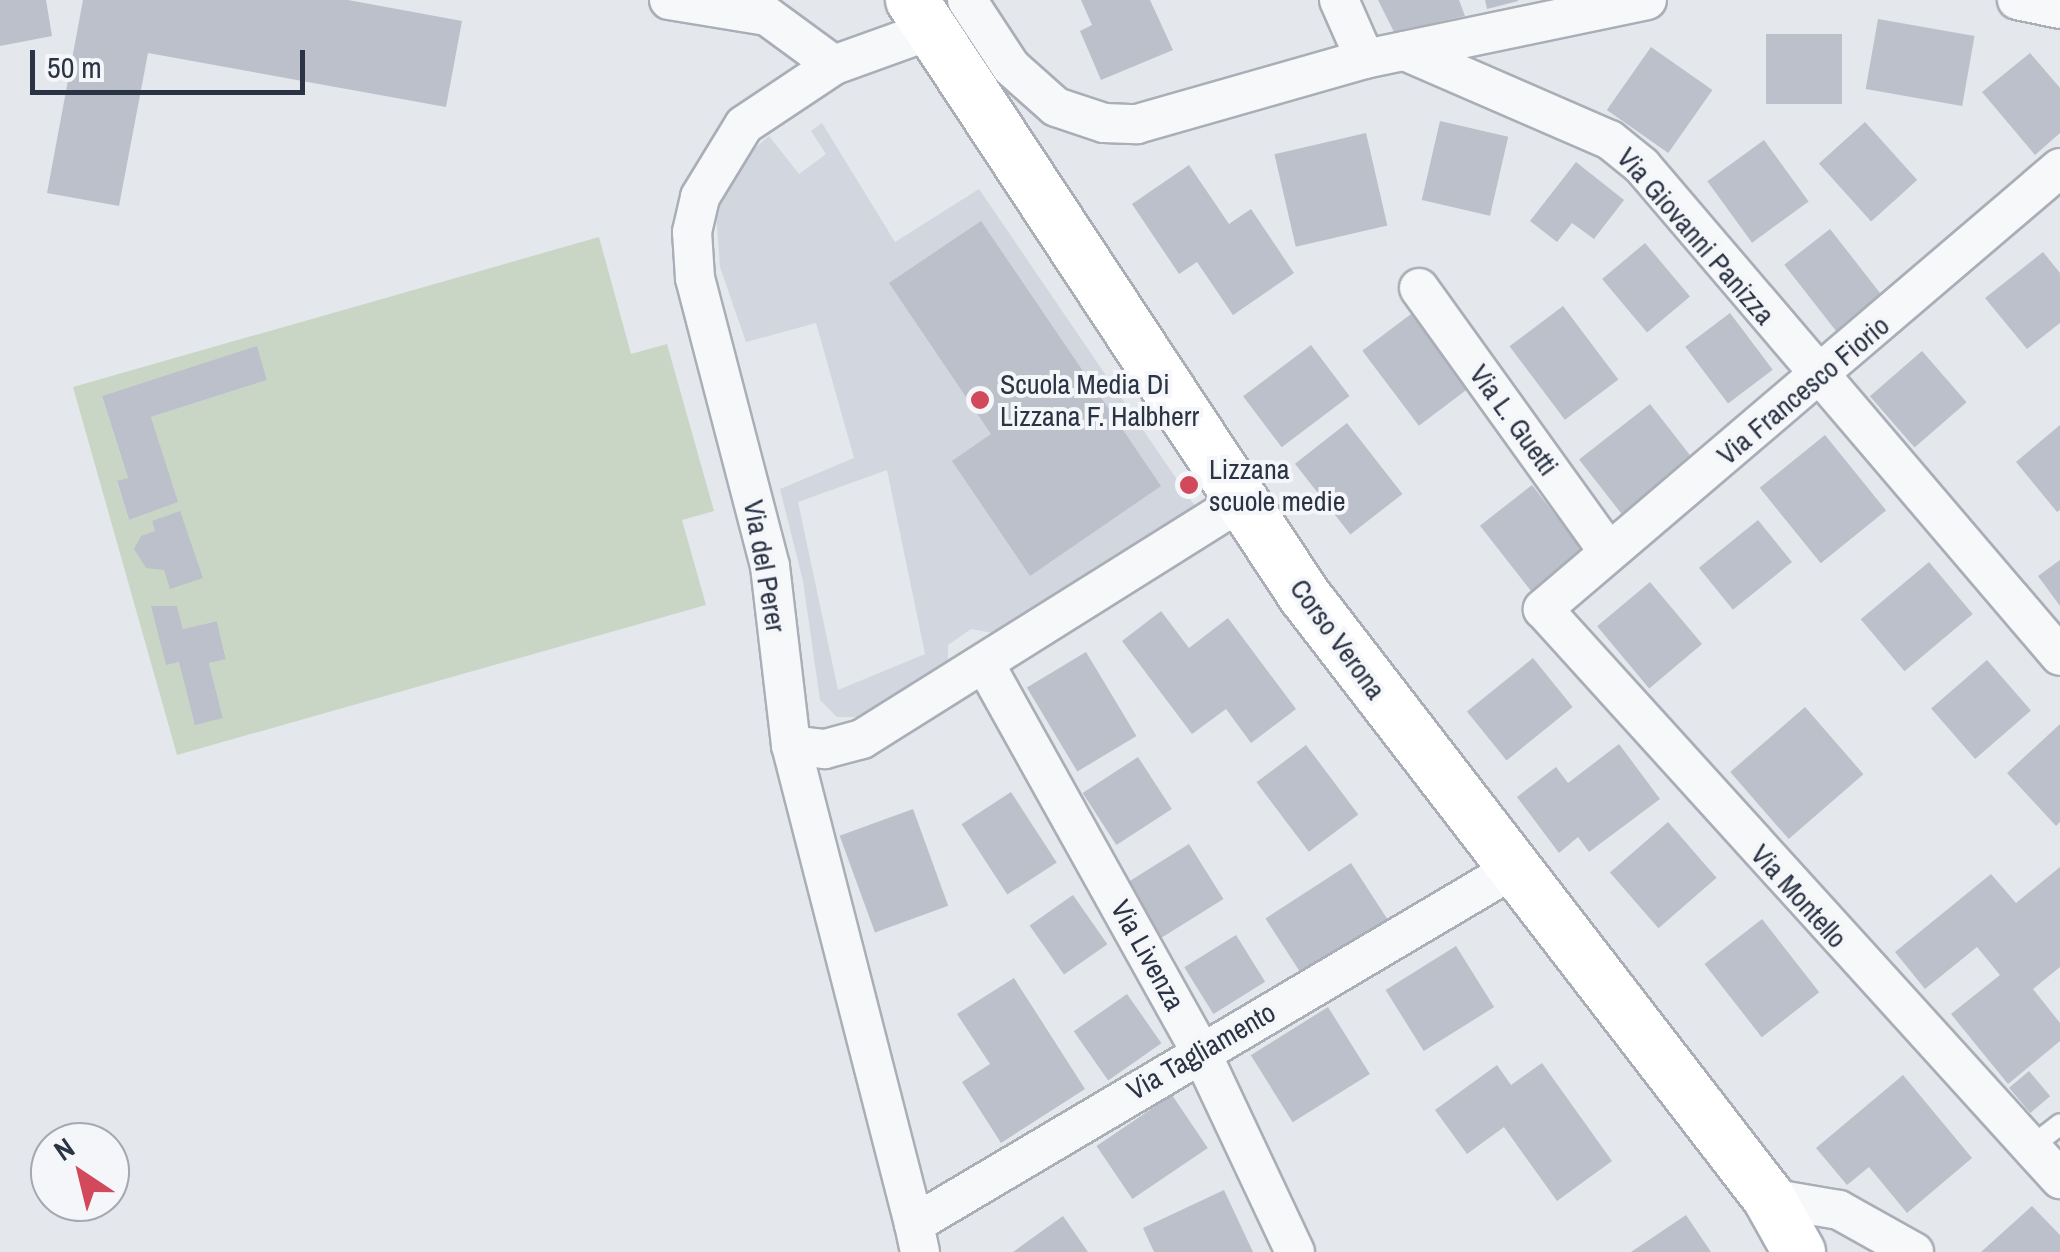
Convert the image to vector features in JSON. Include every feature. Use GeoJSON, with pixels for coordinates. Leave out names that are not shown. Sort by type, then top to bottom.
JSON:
{"type":"FeatureCollection","features":[{"type":"Feature","properties":{"kind":"main road","name":"Corso Verona"},"geometry":{"type":"LineString","coordinates":[[937,10],[1243,500],[1364,678],[1769,1198],[1799,1252]]}},
{"type":"Feature","properties":{"kind":"street"},"geometry":{"type":"LineString","coordinates":[[670,0],[766,16],[834,65]]}},
{"type":"Feature","properties":{"kind":"street"},"geometry":{"type":"LineString","coordinates":[[1339,0],[1365,59]]}},
{"type":"Feature","properties":{"kind":"street"},"geometry":{"type":"LineString","coordinates":[[937,10],[1056,108],[1104,124],[1171,117],[1365,59],[1583,7],[1646,0]]}},
{"type":"Feature","properties":{"kind":"street"},"geometry":{"type":"LineString","coordinates":[[2017,0],[2060,9]]}},
{"type":"Feature","properties":{"kind":"street","name":"Via del Perer"},"geometry":{"type":"LineString","coordinates":[[917,1238],[791,745],[770,566],[695,278],[692,232],[716,163],[744,125],[834,65],[937,10]]}},
{"type":"Feature","properties":{"kind":"street","name":"Via Giovanni Panizza"},"geometry":{"type":"LineString","coordinates":[[1405,51],[1610,140],[1642,166],[2060,656]]}},
{"type":"Feature","properties":{"kind":"street","name":"Via Francesco Fiorio"},"geometry":{"type":"LineString","coordinates":[[1543,609],[1821,378],[2060,168]]}},
{"type":"Feature","properties":{"kind":"street","name":"Via L. Guetti"},"geometry":{"type":"LineString","coordinates":[[1420,288],[1608,552]]}},
{"type":"Feature","properties":{"kind":"street"},"geometry":{"type":"LineString","coordinates":[[791,745],[826,749],[862,739],[986,666],[1243,500]]}},
{"type":"Feature","properties":{"kind":"street","name":"Via Montello"},"geometry":{"type":"LineString","coordinates":[[1543,609],[2045,1136],[2060,1179]]}},
{"type":"Feature","properties":{"kind":"street","name":"Via Livenza"},"geometry":{"type":"LineString","coordinates":[[986,666],[1200,1050],[1295,1252]]}},
{"type":"Feature","properties":{"kind":"street","name":"Via Tagliamento"},"geometry":{"type":"LineString","coordinates":[[917,1238],[1200,1050],[1515,868]]}},
{"type":"Feature","properties":{"kind":"street"},"geometry":{"type":"LineString","coordinates":[[1769,1198],[1840,1210],[1914,1252]]}},
{"type":"Feature","properties":{"kind":"shaded area","name":"Scuola Media Di Lizzana F. Halbherr"},"geometry":{"type":"Polygon","coordinates":[[[822,123],[895,242],[979,189],[1195,506],[1004,635],[971,629],[948,645],[948,668],[858,717],[837,717],[820,700],[803,581],[780,489],[854,458],[816,323],[746,342],[720,267],[716,213],[753,150],[769,136],[799,174],[826,154],[811,131],[822,123]],[[887,470],[798,502],[838,690],[925,654],[887,470]]]}},
{"type":"Feature","properties":{"kind":"green space"},"geometry":{"type":"Polygon","coordinates":[[[599,237],[631,354],[667,344],[714,511],[682,520],[706,605],[177,755],[73,387],[599,237]],[[257,347],[102,396],[128,478],[117,482],[129,520],[177,502],[151,417],[267,380],[257,347]],[[152,606],[166,664],[179,662],[223,718],[209,663],[226,658],[217,621],[183,629],[177,607],[152,606]]]}},
{"type":"Feature","properties":{"kind":"building"},"geometry":{"type":"Polygon","coordinates":[[[0,0],[46,0],[52,36],[0,46],[0,0]]]}},
{"type":"Feature","properties":{"kind":"building"},"geometry":{"type":"Polygon","coordinates":[[[83,0],[348,0],[462,21],[446,107],[148,53],[119,206],[47,193],[83,0]]]}},
{"type":"Feature","properties":{"kind":"building"},"geometry":{"type":"Polygon","coordinates":[[[1081,0],[1150,0],[1173,50],[1101,80],[1080,31],[1092,25],[1081,0]]]}},
{"type":"Feature","properties":{"kind":"building"},"geometry":{"type":"Polygon","coordinates":[[[1378,0],[1459,0],[1465,16],[1394,32],[1378,0]]]}},
{"type":"Feature","properties":{"kind":"building"},"geometry":{"type":"Polygon","coordinates":[[[1485,0],[1518,0],[1518,1],[1487,9],[1485,0]]]}},
{"type":"Feature","properties":{"kind":"building"},"geometry":{"type":"Polygon","coordinates":[[[1878,19],[1975,36],[1962,106],[1866,89],[1878,19]]]}},
{"type":"Feature","properties":{"kind":"building"},"geometry":{"type":"Polygon","coordinates":[[[1766,34],[1842,34],[1842,104],[1766,104],[1766,34]]]}},
{"type":"Feature","properties":{"kind":"building"},"geometry":{"type":"Polygon","coordinates":[[[1651,47],[1712,90],[1668,153],[1607,110],[1651,47]]]}},
{"type":"Feature","properties":{"kind":"building"},"geometry":{"type":"Polygon","coordinates":[[[2030,53],[2060,88],[2060,133],[2035,155],[1982,92],[2030,53]]]}},
{"type":"Feature","properties":{"kind":"building"},"geometry":{"type":"Polygon","coordinates":[[[1440,121],[1508,137],[1490,216],[1422,200],[1440,121]]]}},
{"type":"Feature","properties":{"kind":"building"},"geometry":{"type":"Polygon","coordinates":[[[1865,122],[1917,180],[1871,221],[1819,163],[1865,122]]]}},
{"type":"Feature","properties":{"kind":"building"},"geometry":{"type":"Polygon","coordinates":[[[1366,133],[1387,226],[1296,247],[1274,154],[1366,133]]]}},
{"type":"Feature","properties":{"kind":"building"},"geometry":{"type":"Polygon","coordinates":[[[1764,140],[1809,201],[1752,243],[1707,181],[1764,140]]]}},
{"type":"Feature","properties":{"kind":"building"},"geometry":{"type":"Polygon","coordinates":[[[1576,162],[1624,200],[1594,239],[1572,223],[1557,242],[1530,221],[1576,162]]]}},
{"type":"Feature","properties":{"kind":"building"},"geometry":{"type":"Polygon","coordinates":[[[1189,165],[1229,224],[1251,209],[1294,273],[1233,315],[1197,262],[1179,274],[1132,204],[1189,165]]]}},
{"type":"Feature","properties":{"kind":"building","name":"Scuola Media Di Lizzana F. Halbherr"},"geometry":{"type":"Polygon","coordinates":[[[981,221],[1161,486],[1030,576],[952,461],[991,434],[889,283],[981,221]]]}},
{"type":"Feature","properties":{"kind":"building"},"geometry":{"type":"Polygon","coordinates":[[[1830,229],[1883,297],[1837,332],[1784,265],[1830,229]]]}},
{"type":"Feature","properties":{"kind":"building"},"geometry":{"type":"Polygon","coordinates":[[[1645,243],[1690,297],[1647,333],[1602,279],[1645,243]]]}},
{"type":"Feature","properties":{"kind":"building"},"geometry":{"type":"Polygon","coordinates":[[[2043,252],[2060,273],[2060,323],[2027,349],[1985,298],[2043,252]]]}},
{"type":"Feature","properties":{"kind":"building"},"geometry":{"type":"Polygon","coordinates":[[[1563,306],[1618,379],[1565,420],[1509,346],[1563,306]]]}},
{"type":"Feature","properties":{"kind":"building"},"geometry":{"type":"Polygon","coordinates":[[[1415,311],[1472,386],[1419,426],[1362,351],[1415,311]]]}},
{"type":"Feature","properties":{"kind":"building"},"geometry":{"type":"Polygon","coordinates":[[[1730,313],[1773,370],[1728,403],[1685,347],[1730,313]]]}},
{"type":"Feature","properties":{"kind":"building"},"geometry":{"type":"Polygon","coordinates":[[[1311,345],[1350,396],[1282,447],[1243,396],[1311,345]]]}},
{"type":"Feature","properties":{"kind":"building"},"geometry":{"type":"Polygon","coordinates":[[[257,346],[267,380],[151,417],[178,502],[129,520],[117,481],[128,478],[102,396],[257,346]]]}},
{"type":"Feature","properties":{"kind":"building"},"geometry":{"type":"Polygon","coordinates":[[[1922,351],[1967,402],[1915,448],[1870,396],[1922,351]]]}},
{"type":"Feature","properties":{"kind":"building"},"geometry":{"type":"Polygon","coordinates":[[[1650,404],[1694,461],[1623,516],[1579,459],[1650,404]]]}},
{"type":"Feature","properties":{"kind":"building"},"geometry":{"type":"Polygon","coordinates":[[[1347,423],[1402,494],[1350,535],[1295,464],[1347,423]]]}},
{"type":"Feature","properties":{"kind":"building"},"geometry":{"type":"Polygon","coordinates":[[[2060,425],[2060,510],[2057,512],[2016,462],[2060,425]]]}},
{"type":"Feature","properties":{"kind":"building"},"geometry":{"type":"Polygon","coordinates":[[[1825,435],[1886,510],[1821,563],[1760,488],[1825,435]]]}},
{"type":"Feature","properties":{"kind":"building"},"geometry":{"type":"Polygon","coordinates":[[[1532,485],[1584,551],[1532,592],[1480,526],[1532,485]]]}},
{"type":"Feature","properties":{"kind":"building"},"geometry":{"type":"Polygon","coordinates":[[[180,511],[203,578],[170,589],[164,570],[146,568],[134,549],[141,536],[155,531],[152,521],[180,511]]]}},
{"type":"Feature","properties":{"kind":"building"},"geometry":{"type":"Polygon","coordinates":[[[1758,520],[1792,562],[1733,610],[1699,568],[1758,520]]]}},
{"type":"Feature","properties":{"kind":"building"},"geometry":{"type":"Polygon","coordinates":[[[2060,560],[2060,606],[2038,576],[2060,560]]]}},
{"type":"Feature","properties":{"kind":"building"},"geometry":{"type":"Polygon","coordinates":[[[1929,562],[1973,614],[1905,671],[1861,619],[1929,562]]]}},
{"type":"Feature","properties":{"kind":"building"},"geometry":{"type":"Polygon","coordinates":[[[1650,582],[1702,644],[1649,688],[1597,626],[1650,582]]]}},
{"type":"Feature","properties":{"kind":"building"},"geometry":{"type":"Polygon","coordinates":[[[151,606],[177,606],[183,629],[217,621],[226,659],[209,663],[223,718],[195,725],[179,662],[166,665],[151,606]]]}},
{"type":"Feature","properties":{"kind":"building"},"geometry":{"type":"Polygon","coordinates":[[[1161,611],[1189,648],[1228,618],[1296,709],[1251,743],[1226,709],[1192,734],[1122,641],[1161,611]]]}},
{"type":"Feature","properties":{"kind":"building"},"geometry":{"type":"Polygon","coordinates":[[[1086,652],[1136,736],[1077,772],[1027,688],[1086,652]]]}},
{"type":"Feature","properties":{"kind":"building"},"geometry":{"type":"Polygon","coordinates":[[[1533,658],[1573,707],[1507,760],[1467,711],[1533,658]]]}},
{"type":"Feature","properties":{"kind":"building"},"geometry":{"type":"Polygon","coordinates":[[[1987,660],[2031,711],[1975,759],[1931,709],[1987,660]]]}},
{"type":"Feature","properties":{"kind":"building"},"geometry":{"type":"Polygon","coordinates":[[[1805,707],[1863,774],[1789,839],[1730,772],[1805,707]]]}},
{"type":"Feature","properties":{"kind":"building"},"geometry":{"type":"Polygon","coordinates":[[[2060,724],[2060,822],[2056,826],[2007,773],[2060,724]]]}},
{"type":"Feature","properties":{"kind":"building"},"geometry":{"type":"Polygon","coordinates":[[[1619,744],[1660,799],[1589,852],[1578,837],[1559,853],[1517,797],[1556,767],[1568,783],[1619,744]]]}},
{"type":"Feature","properties":{"kind":"building"},"geometry":{"type":"Polygon","coordinates":[[[1306,745],[1358,814],[1309,852],[1256,782],[1306,745]]]}},
{"type":"Feature","properties":{"kind":"building"},"geometry":{"type":"Polygon","coordinates":[[[1138,757],[1172,809],[1116,845],[1083,793],[1138,757]]]}},
{"type":"Feature","properties":{"kind":"building"},"geometry":{"type":"Polygon","coordinates":[[[1011,792],[1057,862],[1007,895],[962,824],[1011,792]]]}},
{"type":"Feature","properties":{"kind":"building"},"geometry":{"type":"Polygon","coordinates":[[[913,809],[948,906],[875,932],[840,836],[913,809]]]}},
{"type":"Feature","properties":{"kind":"building"},"geometry":{"type":"Polygon","coordinates":[[[1668,822],[1717,878],[1658,928],[1610,873],[1668,822]]]}},
{"type":"Feature","properties":{"kind":"building"},"geometry":{"type":"Polygon","coordinates":[[[1189,844],[1223,899],[1160,939],[1125,884],[1189,844]]]}},
{"type":"Feature","properties":{"kind":"building"},"geometry":{"type":"Polygon","coordinates":[[[1351,863],[1390,923],[1305,979],[1265,919],[1351,863]]]}},
{"type":"Feature","properties":{"kind":"building"},"geometry":{"type":"Polygon","coordinates":[[[2060,867],[2060,967],[2033,989],[2060,1023],[2060,1041],[2008,1084],[1951,1014],[2000,975],[1977,947],[1925,989],[1895,952],[1991,874],[2016,903],[2060,867]]]}},
{"type":"Feature","properties":{"kind":"building"},"geometry":{"type":"Polygon","coordinates":[[[1073,895],[1107,944],[1064,975],[1030,925],[1073,895]]]}},
{"type":"Feature","properties":{"kind":"building"},"geometry":{"type":"Polygon","coordinates":[[[1762,919],[1819,992],[1762,1037],[1704,964],[1762,919]]]}},
{"type":"Feature","properties":{"kind":"building"},"geometry":{"type":"Polygon","coordinates":[[[1236,935],[1265,982],[1213,1014],[1184,967],[1236,935]]]}},
{"type":"Feature","properties":{"kind":"building"},"geometry":{"type":"Polygon","coordinates":[[[1456,946],[1494,1007],[1424,1051],[1386,990],[1456,946]]]}},
{"type":"Feature","properties":{"kind":"building"},"geometry":{"type":"Polygon","coordinates":[[[1014,978],[1085,1089],[1001,1143],[962,1082],[990,1064],[957,1014],[1014,978]]]}},
{"type":"Feature","properties":{"kind":"building"},"geometry":{"type":"Polygon","coordinates":[[[1127,994],[1161,1043],[1108,1080],[1074,1031],[1127,994]]]}},
{"type":"Feature","properties":{"kind":"building"},"geometry":{"type":"Polygon","coordinates":[[[1328,1007],[1370,1074],[1293,1122],[1251,1055],[1328,1007]]]}},
{"type":"Feature","properties":{"kind":"building"},"geometry":{"type":"Polygon","coordinates":[[[1542,1063],[1612,1161],[1557,1201],[1504,1127],[1467,1154],[1435,1110],[1497,1065],[1511,1085],[1542,1063]]]}},
{"type":"Feature","properties":{"kind":"building"},"geometry":{"type":"Polygon","coordinates":[[[2029,1071],[2050,1096],[2030,1113],[2009,1088],[2029,1071]]]}},
{"type":"Feature","properties":{"kind":"building"},"geometry":{"type":"Polygon","coordinates":[[[1903,1075],[1972,1158],[1907,1213],[1869,1167],[1847,1185],[1816,1148],[1903,1075]]]}},
{"type":"Feature","properties":{"kind":"building"},"geometry":{"type":"Polygon","coordinates":[[[1172,1095],[1208,1148],[1132,1199],[1097,1146],[1172,1095]]]}},
{"type":"Feature","properties":{"kind":"building"},"geometry":{"type":"Polygon","coordinates":[[[1224,1190],[1253,1252],[1154,1252],[1143,1228],[1224,1190]]]}},
{"type":"Feature","properties":{"kind":"building"},"geometry":{"type":"Polygon","coordinates":[[[2032,1206],[2060,1235],[2060,1252],[1981,1252],[2032,1206]]]}},
{"type":"Feature","properties":{"kind":"building"},"geometry":{"type":"Polygon","coordinates":[[[1686,1215],[1711,1252],[1631,1252],[1686,1215]]]}},
{"type":"Feature","properties":{"kind":"building"},"geometry":{"type":"Polygon","coordinates":[[[1063,1216],[1088,1252],[1013,1252],[1063,1216]]]}},
{"type":"Feature","properties":{"kind":"place","name":"Scuola Media Di Lizzana F. Halbherr"},"geometry":{"type":"Point","coordinates":[980,400]}},
{"type":"Feature","properties":{"kind":"place","name":"Lizzana scuole medie"},"geometry":{"type":"Point","coordinates":[1189,485]}}]}
